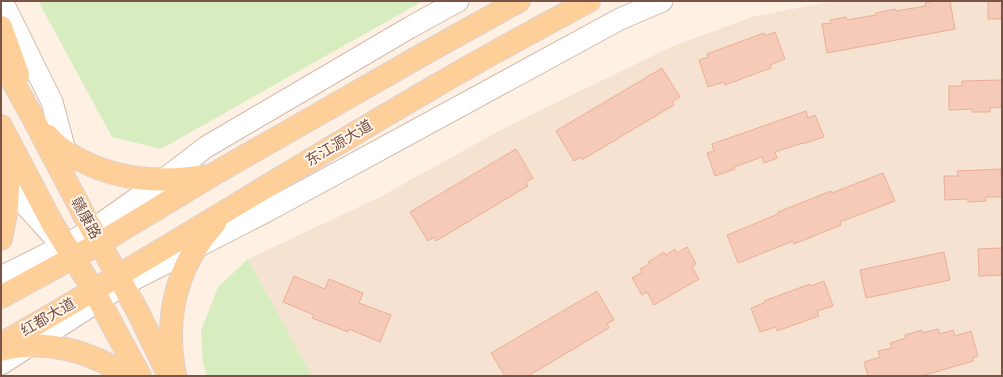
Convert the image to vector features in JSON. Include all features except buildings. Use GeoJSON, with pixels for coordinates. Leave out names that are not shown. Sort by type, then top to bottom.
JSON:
{"type":"FeatureCollection","features":[{"type":"Feature","properties":{"kind":"main road"},"geometry":{"type":"LineString","coordinates":[[1,297],[68,250],[96,234],[219,171],[519,1]]}},
{"type":"Feature","properties":{"kind":"main road","name":"东江源大道"},"geometry":{"type":"LineString","coordinates":[[96,296],[234,206],[440,83],[589,1]]}},
{"type":"Feature","properties":{"kind":"main road"},"geometry":{"type":"LineString","coordinates":[[1,27],[32,116],[54,143],[64,150],[86,163],[103,170],[141,179],[183,180],[219,171]]}},
{"type":"Feature","properties":{"kind":"main road","name":"赣康路"},"geometry":{"type":"LineString","coordinates":[[1,60],[96,234],[169,376]]}},
{"type":"Feature","properties":{"kind":"main road"},"geometry":{"type":"LineString","coordinates":[[1,127],[7,208],[1,239]]}},
{"type":"Feature","properties":{"kind":"main road","name":"赣康路"},"geometry":{"type":"LineString","coordinates":[[1,127],[52,223],[96,296],[140,376]]}},
{"type":"Feature","properties":{"kind":"main road"},"geometry":{"type":"LineString","coordinates":[[175,376],[170,340],[170,322],[178,285],[185,267],[196,247],[206,233],[234,206]]}},
{"type":"Feature","properties":{"kind":"main road","name":"红都大道"},"geometry":{"type":"LineString","coordinates":[[1,344],[96,296]]}},
{"type":"Feature","properties":{"kind":"main road"},"geometry":{"type":"LineString","coordinates":[[1,350],[30,346],[60,348],[78,352],[111,366],[127,376]]}},
{"type":"Feature","properties":{"kind":"street"},"geometry":{"type":"LineString","coordinates":[[2,1],[52,102],[64,150],[96,234],[206,147],[409,28],[458,1]]}},
{"type":"Feature","properties":{"kind":"street"},"geometry":{"type":"LineString","coordinates":[[120,281],[196,247],[276,207],[620,19],[662,1]]}},
{"type":"Feature","properties":{"kind":"street"},"geometry":{"type":"LineString","coordinates":[[1,277],[68,250],[4,181]]}},
{"type":"Feature","properties":{"kind":"street"},"geometry":{"type":"LineString","coordinates":[[1,364],[30,346],[96,296]]}},
{"type":"Feature","properties":{"kind":"shaded area"},"geometry":{"type":"Polygon","coordinates":[[[834,1],[1002,1],[1002,376],[312,376],[248,259],[378,198],[508,126],[673,46],[755,16],[834,1]]]}},
{"type":"Feature","properties":{"kind":"green space"},"geometry":{"type":"Polygon","coordinates":[[[38,1],[423,1],[161,149],[112,137],[38,1]]]}},
{"type":"Feature","properties":{"kind":"green space"},"geometry":{"type":"Polygon","coordinates":[[[248,259],[312,376],[207,376],[203,363],[201,330],[218,287],[248,259]]]}}]}
